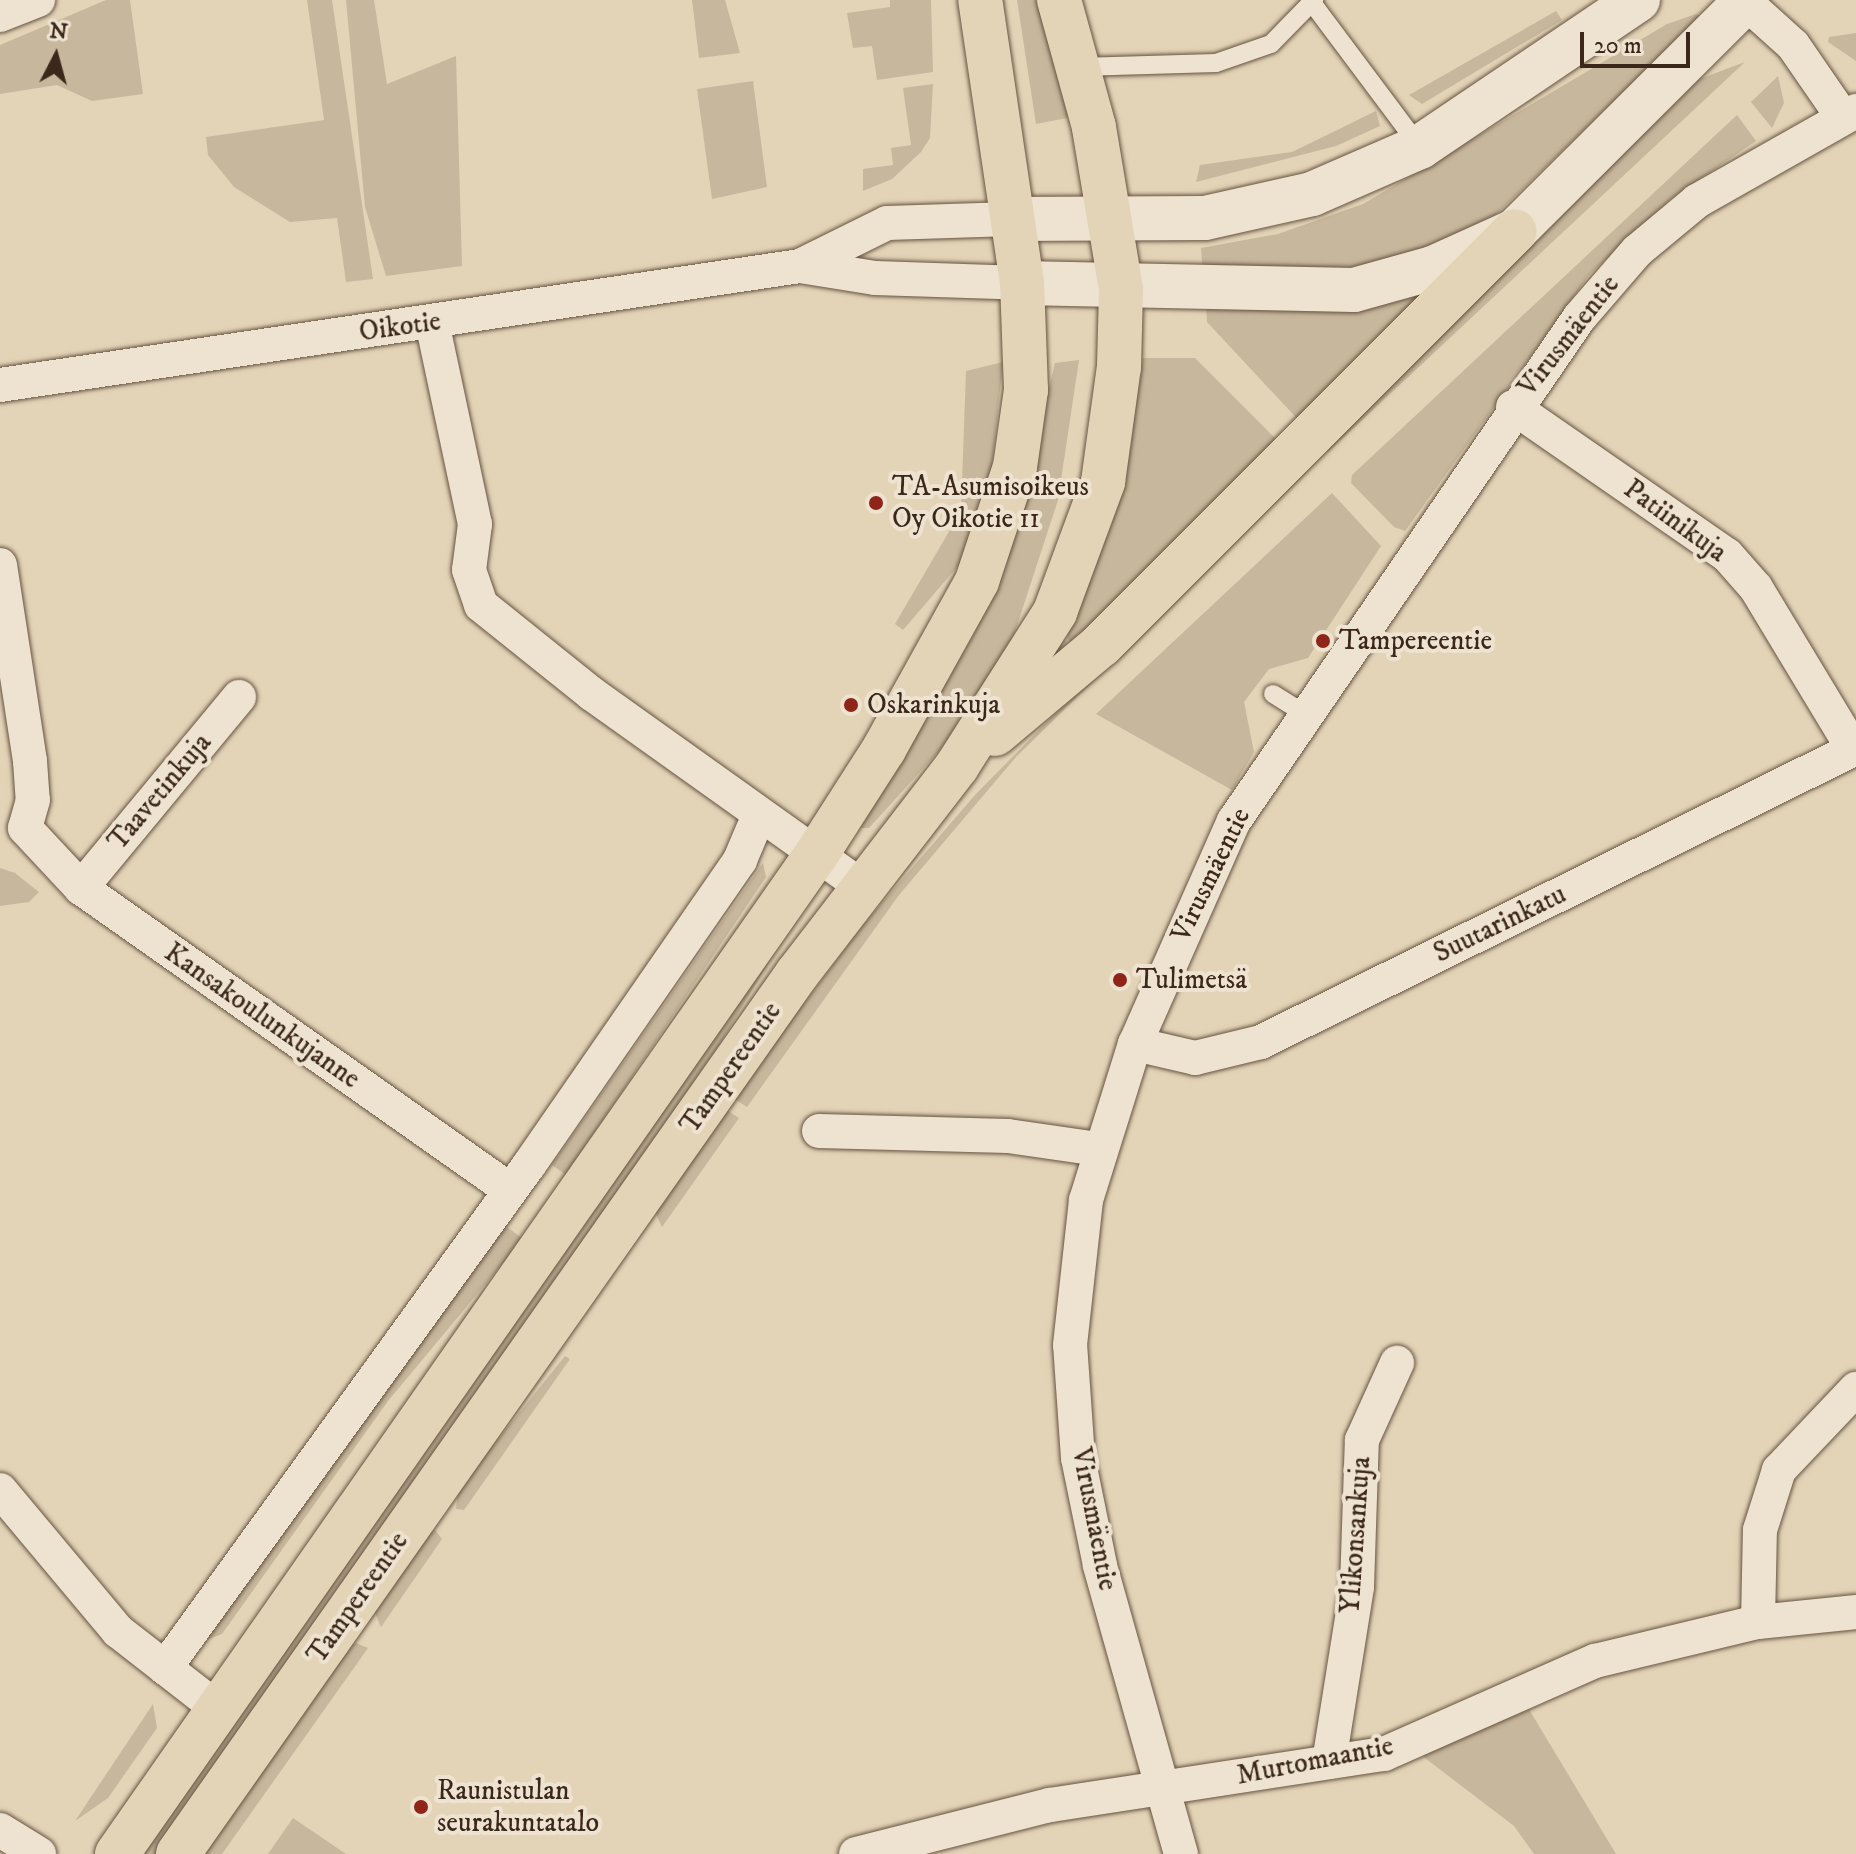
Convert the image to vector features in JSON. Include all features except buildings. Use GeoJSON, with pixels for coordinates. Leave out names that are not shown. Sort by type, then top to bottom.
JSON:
{"type":"FeatureCollection","features":[{"type":"Feature","properties":{"kind":"highway","name":"Tampereentie"},"geometry":{"type":"LineString","coordinates":[[117,1854],[816,855],[943,646],[996,533],[1026,390],[1022,283],[980,0]]}},
{"type":"Feature","properties":{"kind":"highway","name":"Tampereentie"},"geometry":{"type":"LineString","coordinates":[[178,1854],[861,886],[957,766],[1055,612],[1085,542],[1114,421],[1121,289],[1113,221],[1079,67],[1059,0]]}},
{"type":"Feature","properties":{"kind":"highway"},"geometry":{"type":"LineString","coordinates":[[957,766],[1101,645],[1515,231]]}},
{"type":"Feature","properties":{"kind":"main road"},"geometry":{"type":"LineString","coordinates":[[1012,219],[1113,221],[1261,209],[1420,147],[1638,0]]}},
{"type":"Feature","properties":{"kind":"main road"},"geometry":{"type":"LineString","coordinates":[[1022,283],[1121,289],[1354,290],[1423,272],[1515,231],[1745,1]]}},
{"type":"Feature","properties":{"kind":"street"},"geometry":{"type":"LineString","coordinates":[[0,15],[38,0]]}},
{"type":"Feature","properties":{"kind":"street"},"geometry":{"type":"LineString","coordinates":[[1745,1],[1793,45],[1849,114]]}},
{"type":"Feature","properties":{"kind":"street","name":"Virusmäentie"},"geometry":{"type":"LineString","coordinates":[[1181,1854],[1078,1458],[1073,1295],[1098,1149],[1135,1044],[1234,821],[1513,407],[1611,279],[1662,229],[1752,164],[1849,114]]}},
{"type":"Feature","properties":{"kind":"street","name":"Oikotie"},"geometry":{"type":"LineString","coordinates":[[0,385],[800,266],[887,223],[1012,219]]}},
{"type":"Feature","properties":{"kind":"street","name":"Oikotie"},"geometry":{"type":"LineString","coordinates":[[800,266],[875,278],[1022,283]]}},
{"type":"Feature","properties":{"kind":"street"},"geometry":{"type":"LineString","coordinates":[[432,322],[475,524],[469,570],[481,605],[759,815],[861,886]]}},
{"type":"Feature","properties":{"kind":"street","name":"Patiinikuja"},"geometry":{"type":"LineString","coordinates":[[1513,407],[1727,555],[1756,588],[1855,749]]}},
{"type":"Feature","properties":{"kind":"street"},"geometry":{"type":"LineString","coordinates":[[0,565],[30,761],[33,800],[12,832]]}},
{"type":"Feature","properties":{"kind":"street","name":"Taavetinkuja"},"geometry":{"type":"LineString","coordinates":[[81,888],[239,697]]}},
{"type":"Feature","properties":{"kind":"street","name":"Suutarinkatu"},"geometry":{"type":"LineString","coordinates":[[1135,1044],[1195,1058],[1261,1042],[1855,749]]}},
{"type":"Feature","properties":{"kind":"street"},"geometry":{"type":"LineString","coordinates":[[165,1668],[510,1190],[740,860],[759,815]]}},
{"type":"Feature","properties":{"kind":"street","name":"Kansakoulunkujanne"},"geometry":{"type":"LineString","coordinates":[[12,832],[81,888],[510,1190]]}},
{"type":"Feature","properties":{"kind":"street"},"geometry":{"type":"LineString","coordinates":[[819,1131],[1008,1136],[1098,1149]]}},
{"type":"Feature","properties":{"kind":"street","name":"Ylikonsankuja"},"geometry":{"type":"LineString","coordinates":[[1329,1762],[1357,1587],[1362,1440],[1397,1363]]}},
{"type":"Feature","properties":{"kind":"street"},"geometry":{"type":"LineString","coordinates":[[1758,1622],[1768,1497],[1797,1447],[1856,1389]]}},
{"type":"Feature","properties":{"kind":"street"},"geometry":{"type":"LineString","coordinates":[[0,1490],[74,1587],[165,1668],[217,1708]]}},
{"type":"Feature","properties":{"kind":"street","name":"Murtomaantie"},"geometry":{"type":"LineString","coordinates":[[856,1854],[1050,1805],[1384,1754],[1595,1661],[1758,1622],[1856,1612]]}},
{"type":"Feature","properties":{"kind":"street"},"geometry":{"type":"LineString","coordinates":[[0,1830],[39,1854]]}},
{"type":"Feature","properties":{"kind":"lane"},"geometry":{"type":"LineString","coordinates":[[1079,67],[1216,63],[1271,44],[1312,1],[1420,147]]}},
{"type":"Feature","properties":{"kind":"lane"},"geometry":{"type":"LineString","coordinates":[[1273,694],[1304,713]]}},
{"type":"Feature","properties":{"kind":"shaded area"},"geometry":{"type":"Polygon","coordinates":[[[106,0],[130,0],[143,94],[92,101],[57,85],[0,94],[0,45],[106,0]]]}},
{"type":"Feature","properties":{"kind":"shaded area"},"geometry":{"type":"Polygon","coordinates":[[[307,0],[332,0],[373,279],[346,282],[337,218],[290,222],[234,187],[208,155],[206,137],[324,120],[307,0]]]}},
{"type":"Feature","properties":{"kind":"shaded area"},"geometry":{"type":"Polygon","coordinates":[[[346,0],[374,0],[387,84],[456,56],[462,266],[386,276],[365,207],[346,0]]]}},
{"type":"Feature","properties":{"kind":"shaded area"},"geometry":{"type":"Polygon","coordinates":[[[692,0],[725,0],[740,53],[699,58],[692,0]]]}},
{"type":"Feature","properties":{"kind":"shaded area"},"geometry":{"type":"Polygon","coordinates":[[[890,0],[931,0],[933,72],[877,80],[872,46],[853,48],[847,13],[890,7],[890,0]]]}},
{"type":"Feature","properties":{"kind":"shaded area"},"geometry":{"type":"Polygon","coordinates":[[[1017,0],[1036,0],[1072,117],[1036,124],[1017,0]]]}},
{"type":"Feature","properties":{"kind":"shaded area"},"geometry":{"type":"Polygon","coordinates":[[[1556,11],[1562,20],[1422,104],[1409,95],[1556,11]]]}},
{"type":"Feature","properties":{"kind":"shaded area"},"geometry":{"type":"Polygon","coordinates":[[[1696,14],[1701,17],[1485,225],[1384,270],[1203,277],[1201,248],[1278,234],[1363,204],[1667,24],[1696,14]]]}},
{"type":"Feature","properties":{"kind":"shaded area"},"geometry":{"type":"Polygon","coordinates":[[[1856,33],[1856,61],[1828,42],[1829,37],[1856,33]]]}},
{"type":"Feature","properties":{"kind":"shaded area"},"geometry":{"type":"Polygon","coordinates":[[[1745,62],[1328,452],[1323,446],[1694,81],[1745,62]]]}},
{"type":"Feature","properties":{"kind":"shaded area"},"geometry":{"type":"Polygon","coordinates":[[[1778,76],[1784,103],[1772,128],[1751,102],[1778,76]]]}},
{"type":"Feature","properties":{"kind":"shaded area"},"geometry":{"type":"Polygon","coordinates":[[[753,81],[767,187],[712,199],[697,89],[753,81]]]}},
{"type":"Feature","properties":{"kind":"shaded area"},"geometry":{"type":"Polygon","coordinates":[[[933,84],[930,138],[921,152],[892,179],[863,191],[863,169],[893,165],[891,148],[911,145],[903,88],[933,84]]]}},
{"type":"Feature","properties":{"kind":"shaded area"},"geometry":{"type":"Polygon","coordinates":[[[1376,111],[1380,126],[1336,146],[1196,182],[1200,165],[1292,152],[1376,111]]]}},
{"type":"Feature","properties":{"kind":"shaded area"},"geometry":{"type":"Polygon","coordinates":[[[1737,115],[1756,141],[1672,198],[1589,275],[1405,531],[1394,527],[1351,483],[1352,475],[1737,115]]]}},
{"type":"Feature","properties":{"kind":"shaded area"},"geometry":{"type":"Polygon","coordinates":[[[1432,285],[1304,426],[1207,322],[1206,304],[1432,285]]]}},
{"type":"Feature","properties":{"kind":"shaded area"},"geometry":{"type":"Polygon","coordinates":[[[1143,358],[1195,358],[1283,446],[1072,645],[1067,637],[1122,489],[1143,358]]]}},
{"type":"Feature","properties":{"kind":"shaded area"},"geometry":{"type":"Polygon","coordinates":[[[1079,360],[1058,500],[1010,647],[947,742],[869,828],[857,828],[1044,410],[1055,363],[1079,360]]]}},
{"type":"Feature","properties":{"kind":"shaded area"},"geometry":{"type":"Polygon","coordinates":[[[1003,362],[991,475],[964,559],[903,630],[895,624],[961,511],[966,371],[1003,362]]]}},
{"type":"Feature","properties":{"kind":"shaded area"},"geometry":{"type":"Polygon","coordinates":[[[1300,465],[1306,473],[1016,757],[899,895],[747,1107],[733,1098],[863,925],[975,795],[1300,465]]]}},
{"type":"Feature","properties":{"kind":"shaded area"},"geometry":{"type":"Polygon","coordinates":[[[1332,493],[1381,546],[1308,658],[1269,669],[1244,702],[1254,752],[1232,790],[1096,714],[1332,493]]]}},
{"type":"Feature","properties":{"kind":"shaded area"},"geometry":{"type":"Polygon","coordinates":[[[763,863],[766,877],[566,1175],[552,1165],[763,863]]]}},
{"type":"Feature","properties":{"kind":"shaded area"},"geometry":{"type":"Polygon","coordinates":[[[0,868],[15,873],[39,892],[29,902],[0,906],[0,868]]]}},
{"type":"Feature","properties":{"kind":"shaded area"},"geometry":{"type":"Polygon","coordinates":[[[802,907],[718,1047],[155,1854],[142,1854],[802,907]]]}},
{"type":"Feature","properties":{"kind":"shaded area"},"geometry":{"type":"Polygon","coordinates":[[[725,1109],[739,1118],[662,1227],[654,1210],[725,1109]]]}},
{"type":"Feature","properties":{"kind":"shaded area"},"geometry":{"type":"Polygon","coordinates":[[[499,1221],[523,1239],[388,1401],[222,1634],[204,1641],[499,1221]]]}},
{"type":"Feature","properties":{"kind":"shaded area"},"geometry":{"type":"Polygon","coordinates":[[[565,1356],[570,1359],[464,1510],[456,1509],[458,1489],[565,1356]]]}},
{"type":"Feature","properties":{"kind":"shaded area"},"geometry":{"type":"Polygon","coordinates":[[[435,1530],[442,1539],[381,1627],[373,1609],[424,1534],[435,1530]]]}},
{"type":"Feature","properties":{"kind":"shaded area"},"geometry":{"type":"Polygon","coordinates":[[[356,1643],[368,1648],[222,1854],[203,1854],[344,1650],[356,1643]]]}},
{"type":"Feature","properties":{"kind":"shaded area"},"geometry":{"type":"Polygon","coordinates":[[[153,1704],[157,1728],[108,1798],[75,1821],[153,1704]]]}},
{"type":"Feature","properties":{"kind":"shaded area"},"geometry":{"type":"Polygon","coordinates":[[[1529,1709],[1616,1854],[1534,1854],[1514,1826],[1421,1755],[1529,1709]]]}},
{"type":"Feature","properties":{"kind":"shaded area"},"geometry":{"type":"Polygon","coordinates":[[[293,1818],[346,1854],[268,1854],[293,1818]]]}},
{"type":"Feature","properties":{"kind":"place","name":"TA-Asumisoikeus Oy Oikotie 11"},"geometry":{"type":"Point","coordinates":[876,503]}},
{"type":"Feature","properties":{"kind":"place","name":"Tampereentie"},"geometry":{"type":"Point","coordinates":[1323,641]}},
{"type":"Feature","properties":{"kind":"place","name":"Oskarinkuja"},"geometry":{"type":"Point","coordinates":[851,705]}},
{"type":"Feature","properties":{"kind":"place","name":"Tulimetsä"},"geometry":{"type":"Point","coordinates":[1120,980]}},
{"type":"Feature","properties":{"kind":"place","name":"Raunistulan seurakuntatalo"},"geometry":{"type":"Point","coordinates":[421,1807]}}]}
